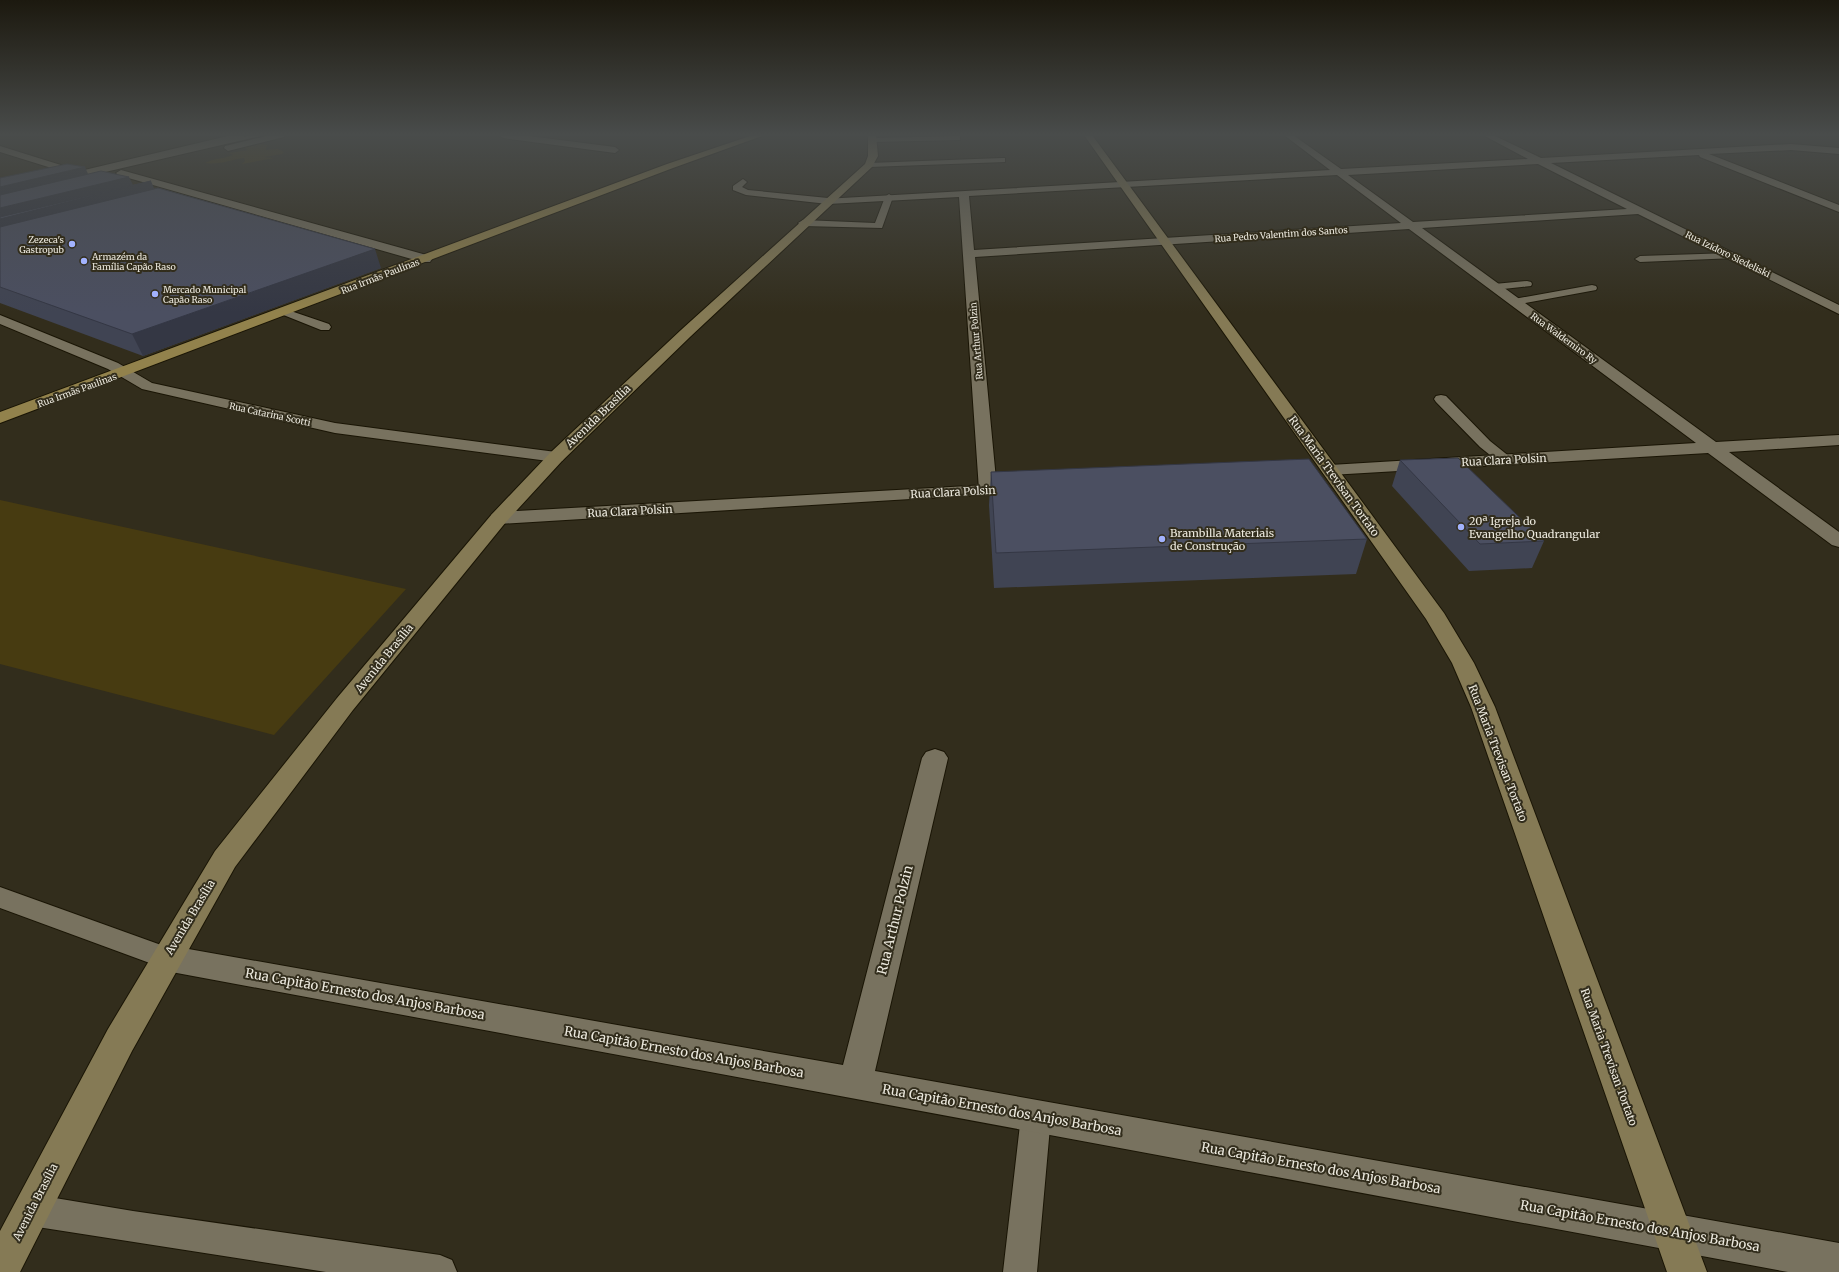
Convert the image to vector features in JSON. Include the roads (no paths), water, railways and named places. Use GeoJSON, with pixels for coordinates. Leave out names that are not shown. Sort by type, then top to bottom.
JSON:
{"type":"FeatureCollection","features":[{"type":"Feature","properties":{"kind":"main road","name":"Rua Irmãs Paulinas"},"geometry":{"type":"LineString","coordinates":[[0,418],[124,373],[596,194]]}},
{"type":"Feature","properties":{"kind":"main road","name":"Avenida Brasília"},"geometry":{"type":"LineString","coordinates":[[0,1270],[120,1040],[166,958],[225,859],[345,704],[499,518],[556,457],[818,210],[830,206],[841,194]]}},
{"type":"Feature","properties":{"kind":"main road","name":"Rua Maria Trevisan Tortato"},"geometry":{"type":"LineString","coordinates":[[1131,194],[1318,470],[1436,618],[1463,663],[1483,708],[1687,1272]]}},
{"type":"Feature","properties":{"kind":"street"},"geometry":{"type":"LineString","coordinates":[[198,194],[426,259]]}},
{"type":"Feature","properties":{"kind":"street"},"geometry":{"type":"LineString","coordinates":[[830,206],[888,197],[938,194]]}},
{"type":"Feature","properties":{"kind":"street","name":"Rua Arthur Polzin"},"geometry":{"type":"LineString","coordinates":[[964,194],[988,490]]}},
{"type":"Feature","properties":{"kind":"street","name":"Rua Waldemiro Ry"},"geometry":{"type":"LineString","coordinates":[[1369,194],[1839,541]]}},
{"type":"Feature","properties":{"kind":"street","name":"Rua Izidoro Siedeliski"},"geometry":{"type":"LineString","coordinates":[[1607,194],[1839,310]]}},
{"type":"Feature","properties":{"kind":"street"},"geometry":{"type":"LineString","coordinates":[[1802,194],[1839,209]]}},
{"type":"Feature","properties":{"kind":"street","name":"Rua Pedro Valentim dos Santos"},"geometry":{"type":"LineString","coordinates":[[969,254],[1640,211]]}},
{"type":"Feature","properties":{"kind":"street","name":"Rua Catarina Scotti"},"geometry":{"type":"LineString","coordinates":[[0,319],[113,366],[147,386],[335,428],[556,457]]}},
{"type":"Feature","properties":{"kind":"street","name":"Rua Clara Polsin"},"geometry":{"type":"LineString","coordinates":[[1318,470],[1839,440]]}},
{"type":"Feature","properties":{"kind":"street","name":"Rua Clara Polsin"},"geometry":{"type":"LineString","coordinates":[[499,518],[1036,487]]}},
{"type":"Feature","properties":{"kind":"street","name":"Rua Arthur Polzin"},"geometry":{"type":"LineString","coordinates":[[855,1083],[935,758]]}},
{"type":"Feature","properties":{"kind":"street","name":"Rua Capitão Ernesto dos Anjos Barbosa"},"geometry":{"type":"LineString","coordinates":[[166,958],[1839,1262]]}},
{"type":"Feature","properties":{"kind":"lane"},"geometry":{"type":"LineString","coordinates":[[760,194],[830,206]]}},
{"type":"Feature","properties":{"kind":"lane"},"geometry":{"type":"LineString","coordinates":[[804,223],[880,226],[888,197]]}},
{"type":"Feature","properties":{"kind":"lane"},"geometry":{"type":"LineString","coordinates":[[837,225],[845,213]]}},
{"type":"Feature","properties":{"kind":"lane"},"geometry":{"type":"LineString","coordinates":[[1640,259],[1731,256]]}},
{"type":"Feature","properties":{"kind":"lane"},"geometry":{"type":"LineString","coordinates":[[1494,287],[1527,284]]}},
{"type":"Feature","properties":{"kind":"lane"},"geometry":{"type":"LineString","coordinates":[[1514,302],[1592,288]]}},
{"type":"Feature","properties":{"kind":"lane"},"geometry":{"type":"LineString","coordinates":[[285,312],[326,327]]}},
{"type":"Feature","properties":{"kind":"lane"},"geometry":{"type":"LineString","coordinates":[[1442,399],[1485,444],[1505,460]]}},
{"type":"Feature","properties":{"kind":"lane"},"geometry":{"type":"LineString","coordinates":[[0,897],[166,958]]}},
{"type":"Feature","properties":{"kind":"lane"},"geometry":{"type":"LineString","coordinates":[[1020,1272],[1036,1116]]}},
{"type":"Feature","properties":{"kind":"lane"},"geometry":{"type":"LineString","coordinates":[[31,1210],[133,1227],[440,1272]]}},
{"type":"Feature","properties":{"kind":"place","name":"Zezeca's Gastropub"},"geometry":{"type":"Point","coordinates":[72,244]}},
{"type":"Feature","properties":{"kind":"place","name":"Armazém da Família Capão Raso"},"geometry":{"type":"Point","coordinates":[84,261]}},
{"type":"Feature","properties":{"kind":"place","name":"Mercado Municipal Capão Raso"},"geometry":{"type":"Point","coordinates":[155,294]}},
{"type":"Feature","properties":{"kind":"place","name":"20ª Igreja do Evangelho Quadrangular"},"geometry":{"type":"Point","coordinates":[1461,527]}},
{"type":"Feature","properties":{"kind":"place","name":"Brambilla Materiais de Construção"},"geometry":{"type":"Point","coordinates":[1162,539]}}]}
